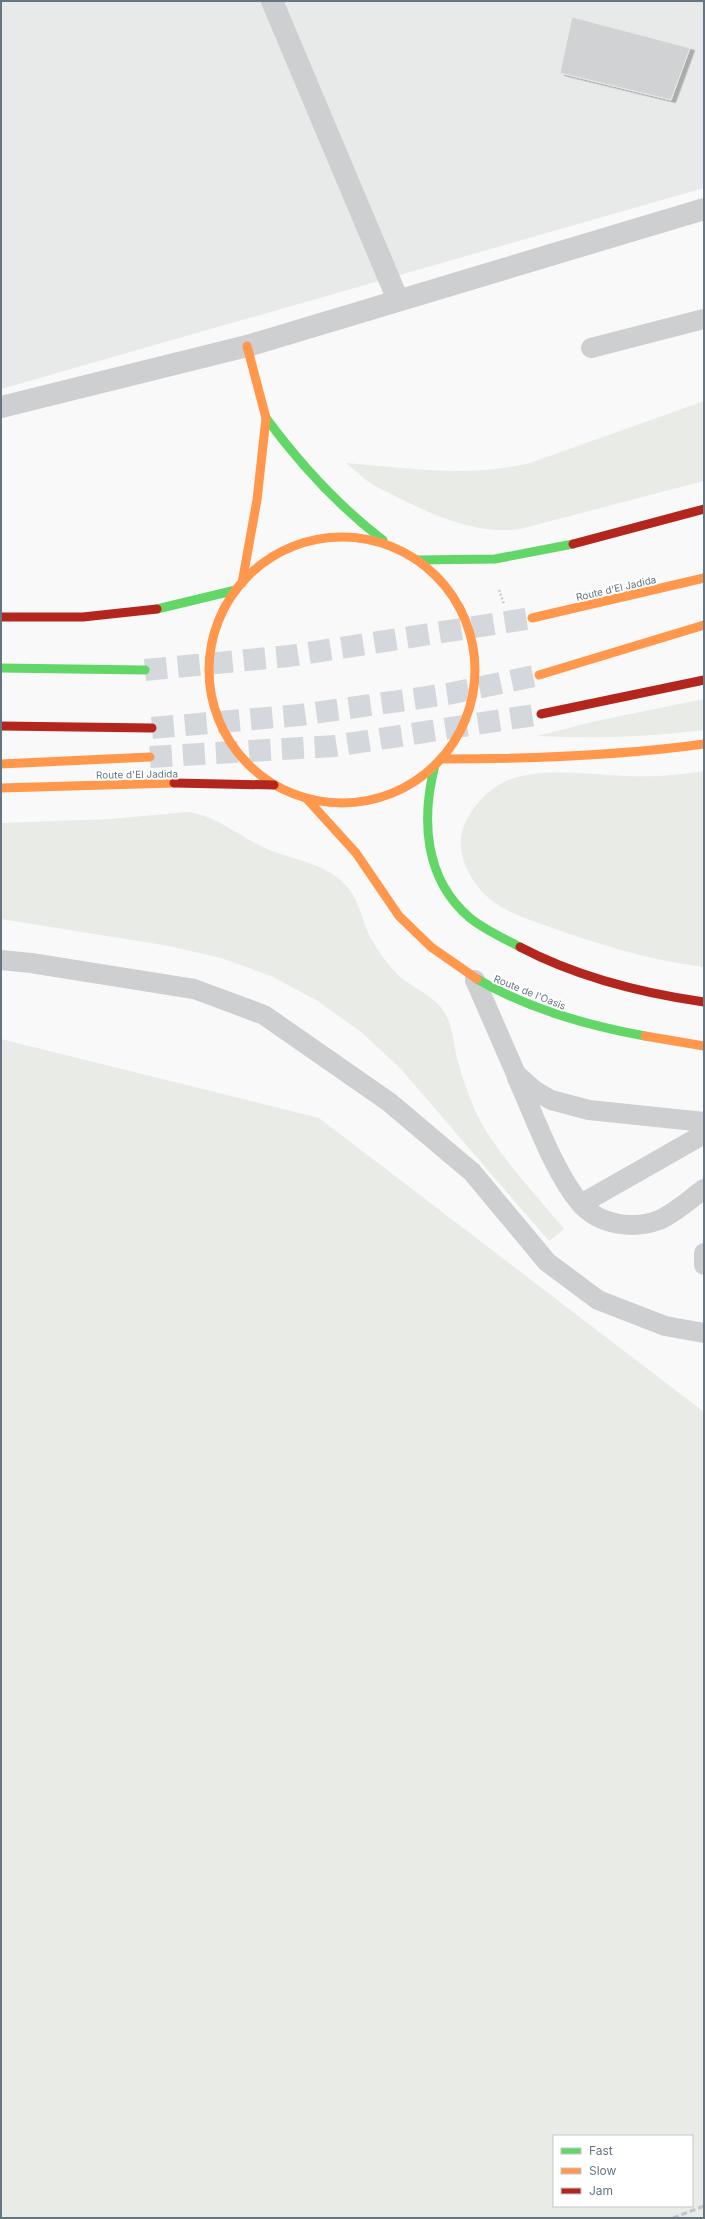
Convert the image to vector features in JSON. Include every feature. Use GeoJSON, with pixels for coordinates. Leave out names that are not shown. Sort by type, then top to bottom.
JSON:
{"type":"FeatureCollection","features":[{"type":"Feature","properties":{"kind":"main road"},"geometry":{"type":"LineString","coordinates":[[239,586],[257,500],[266,418],[247,346]]}},
{"type":"Feature","properties":{"kind":"main road"},"geometry":{"type":"LineString","coordinates":[[266,418],[310,475],[334,501],[362,525],[391,546],[417,560],[439,578],[456,601],[468,626],[475,654],[475,682],[470,710],[458,736],[439,762],[428,786],[425,809],[426,831],[430,853],[444,887],[462,910],[479,925],[518,947],[559,965],[600,980],[644,992],[704,1002]]}},
{"type":"Feature","properties":{"kind":"main road"},"geometry":{"type":"LineString","coordinates":[[417,560],[495,559],[591,540],[704,509]]}},
{"type":"Feature","properties":{"kind":"main road"},"geometry":{"type":"LineString","coordinates":[[391,546],[368,539],[345,537],[322,538],[299,544],[278,553],[258,567],[239,586],[221,614],[212,640],[209,668],[211,696],[219,722],[233,746],[251,768],[274,785],[307,799],[335,803],[363,802],[389,795],[414,783],[439,762],[565,757],[659,751],[704,744]]}},
{"type":"Feature","properties":{"kind":"main road","name":"Route d'El Jadida"},"geometry":{"type":"LineString","coordinates":[[532,618],[704,578]]}},
{"type":"Feature","properties":{"kind":"main road"},"geometry":{"type":"LineString","coordinates":[[1,617],[49,618],[125,614],[167,608],[239,586]]}},
{"type":"Feature","properties":{"kind":"main road"},"geometry":{"type":"LineString","coordinates":[[539,675],[704,624]]}},
{"type":"Feature","properties":{"kind":"main road"},"geometry":{"type":"LineString","coordinates":[[1,668],[145,670]]}},
{"type":"Feature","properties":{"kind":"main road"},"geometry":{"type":"LineString","coordinates":[[541,714],[704,680]]}},
{"type":"Feature","properties":{"kind":"main road"},"geometry":{"type":"LineString","coordinates":[[1,726],[152,728]]}},
{"type":"Feature","properties":{"kind":"main road"},"geometry":{"type":"LineString","coordinates":[[1,764],[150,757]]}},
{"type":"Feature","properties":{"kind":"main road","name":"Route d'El Jadida"},"geometry":{"type":"LineString","coordinates":[[1,788],[157,783],[274,785]]}},
{"type":"Feature","properties":{"kind":"main road","name":"Route de l'Oasis"},"geometry":{"type":"LineString","coordinates":[[307,799],[356,854],[397,914],[420,939],[475,980],[524,1004],[584,1024],[625,1033],[704,1046]]}},
{"type":"Feature","properties":{"kind":"street"},"geometry":{"type":"LineString","coordinates":[[272,1],[398,300]]}},
{"type":"Feature","properties":{"kind":"street"},"geometry":{"type":"LineString","coordinates":[[1,407],[247,346],[704,209]]}},
{"type":"Feature","properties":{"kind":"lane"},"geometry":{"type":"LineString","coordinates":[[591,348],[704,319]]}},
{"type":"Feature","properties":{"kind":"lane"},"geometry":{"type":"LineString","coordinates":[[1,960],[31,963],[194,990],[264,1015],[389,1102],[472,1172],[548,1262],[598,1300],[665,1326],[704,1333]]}},
{"type":"Feature","properties":{"kind":"lane"},"geometry":{"type":"LineString","coordinates":[[475,980],[558,1166],[581,1204],[593,1213],[608,1221],[625,1225],[643,1225],[660,1219],[704,1189]]}},
{"type":"Feature","properties":{"kind":"lane"},"geometry":{"type":"LineString","coordinates":[[516,1074],[534,1090],[551,1100],[589,1110],[704,1122]]}},
{"type":"Feature","properties":{"kind":"lane"},"geometry":{"type":"LineString","coordinates":[[581,1204],[704,1134]]}},
{"type":"Feature","properties":{"kind":"lane"},"geometry":{"type":"LineString","coordinates":[[704,1253],[704,1265]]}},
{"type":"Feature","properties":{"kind":"shaded area"},"geometry":{"type":"Polygon","coordinates":[[[1,1],[704,1],[704,188],[1,389],[1,1]]]}},
{"type":"Feature","properties":{"kind":"shaded area"},"geometry":{"type":"Polygon","coordinates":[[[704,401],[704,481],[520,529],[501,530],[483,528],[464,525],[446,519],[428,512],[377,487],[346,463],[461,471],[507,468],[530,463],[704,401]]]}},
{"type":"Feature","properties":{"kind":"shaded area"},"geometry":{"type":"Polygon","coordinates":[[[704,699],[704,730],[620,737],[537,736],[596,721],[704,699]]]}},
{"type":"Feature","properties":{"kind":"shaded area"},"geometry":{"type":"Polygon","coordinates":[[[704,771],[704,967],[643,956],[603,945],[530,920],[502,908],[483,893],[477,886],[463,860],[461,850],[462,832],[473,809],[491,790],[506,781],[519,776],[566,772],[648,776],[676,775],[704,771]]]}},
{"type":"Feature","properties":{"kind":"shaded area"},"geometry":{"type":"Polygon","coordinates":[[[188,812],[217,821],[272,851],[319,867],[340,880],[349,889],[357,903],[366,928],[375,946],[388,963],[402,978],[433,999],[447,1016],[464,1083],[483,1125],[504,1156],[564,1229],[549,1241],[400,1068],[361,1032],[318,1001],[271,976],[221,958],[169,946],[1,919],[1,823],[110,819],[188,812]]]}},
{"type":"Feature","properties":{"kind":"shaded area"},"geometry":{"type":"Polygon","coordinates":[[[1,1039],[319,1118],[704,1412],[704,2218],[1,2218],[1,1039]]]}},
{"type":"Feature","properties":{"kind":"building"},"geometry":{"type":"Polygon","coordinates":[[[572,17],[690,48],[671,100],[560,73],[572,17]]]}},
{"type":"Feature","properties":{"kind":"tunnel"},"geometry":{"type":"LineString","coordinates":[[145,670],[289,656],[532,618]]}},
{"type":"Feature","properties":{"kind":"tunnel"},"geometry":{"type":"LineString","coordinates":[[152,728],[300,715],[448,694],[539,675]]}},
{"type":"Feature","properties":{"kind":"tunnel"},"geometry":{"type":"LineString","coordinates":[[150,757],[334,746],[541,714]]}},
{"type":"Feature","properties":{"kind":"railway"},"geometry":{"type":"LineString","coordinates":[[673,2218],[704,2206]]}},
{"type":"Feature","properties":{"kind":"traffic: fast"},"geometry":{"type":"LineString","coordinates":[[266,418],[292,452],[320,483],[350,513],[383,540]]}},
{"type":"Feature","properties":{"kind":"traffic: fast"},"geometry":{"type":"LineString","coordinates":[[417,560],[495,559],[573,544]]}},
{"type":"Feature","properties":{"kind":"traffic: fast"},"geometry":{"type":"LineString","coordinates":[[157,609],[236,590]]}},
{"type":"Feature","properties":{"kind":"traffic: fast"},"geometry":{"type":"LineString","coordinates":[[1,668],[145,670]]}},
{"type":"Feature","properties":{"kind":"traffic: fast"},"geometry":{"type":"LineString","coordinates":[[435,765],[428,806],[428,827],[430,847],[435,867],[443,885],[455,902],[470,918],[488,930],[520,947]]}},
{"type":"Feature","properties":{"kind":"traffic: fast"},"geometry":{"type":"LineString","coordinates":[[477,979],[517,999],[558,1015],[601,1027],[645,1036]]}},
{"type":"Feature","properties":{"kind":"traffic: slow"},"geometry":{"type":"LineString","coordinates":[[242,583],[257,500],[266,418],[247,346]]}},
{"type":"Feature","properties":{"kind":"traffic: slow"},"geometry":{"type":"LineString","coordinates":[[342,537],[368,540],[393,547],[416,559],[436,576],[453,596],[465,619],[472,644],[475,670],[472,696],[465,721],[453,744],[436,764],[416,781],[393,793],[368,800],[342,803],[316,800],[291,793],[268,781],[248,764],[231,744],[219,721],[212,696],[209,670],[212,644],[219,619],[231,596],[248,576],[268,559],[291,547],[316,540],[342,537]]}},
{"type":"Feature","properties":{"kind":"traffic: slow"},"geometry":{"type":"LineString","coordinates":[[532,618],[704,578]]}},
{"type":"Feature","properties":{"kind":"traffic: slow"},"geometry":{"type":"LineString","coordinates":[[539,675],[704,625]]}},
{"type":"Feature","properties":{"kind":"traffic: slow"},"geometry":{"type":"LineString","coordinates":[[442,759],[573,756],[704,744]]}},
{"type":"Feature","properties":{"kind":"traffic: slow"},"geometry":{"type":"LineString","coordinates":[[1,764],[150,757]]}},
{"type":"Feature","properties":{"kind":"traffic: slow"},"geometry":{"type":"LineString","coordinates":[[1,788],[174,783]]}},
{"type":"Feature","properties":{"kind":"traffic: slow"},"geometry":{"type":"LineString","coordinates":[[307,799],[356,853],[399,916],[431,947],[477,979]]}},
{"type":"Feature","properties":{"kind":"traffic: slow"},"geometry":{"type":"LineString","coordinates":[[645,1036],[704,1046]]}},
{"type":"Feature","properties":{"kind":"traffic: jam"},"geometry":{"type":"LineString","coordinates":[[573,544],[704,509]]}},
{"type":"Feature","properties":{"kind":"traffic: jam"},"geometry":{"type":"LineString","coordinates":[[1,617],[83,617],[157,609]]}},
{"type":"Feature","properties":{"kind":"traffic: jam"},"geometry":{"type":"LineString","coordinates":[[541,714],[704,680]]}},
{"type":"Feature","properties":{"kind":"traffic: jam"},"geometry":{"type":"LineString","coordinates":[[1,726],[152,728]]}},
{"type":"Feature","properties":{"kind":"traffic: jam"},"geometry":{"type":"LineString","coordinates":[[174,783],[274,785]]}},
{"type":"Feature","properties":{"kind":"traffic: jam"},"geometry":{"type":"LineString","coordinates":[[520,947],[564,967],[633,989],[704,1002]]}}]}
